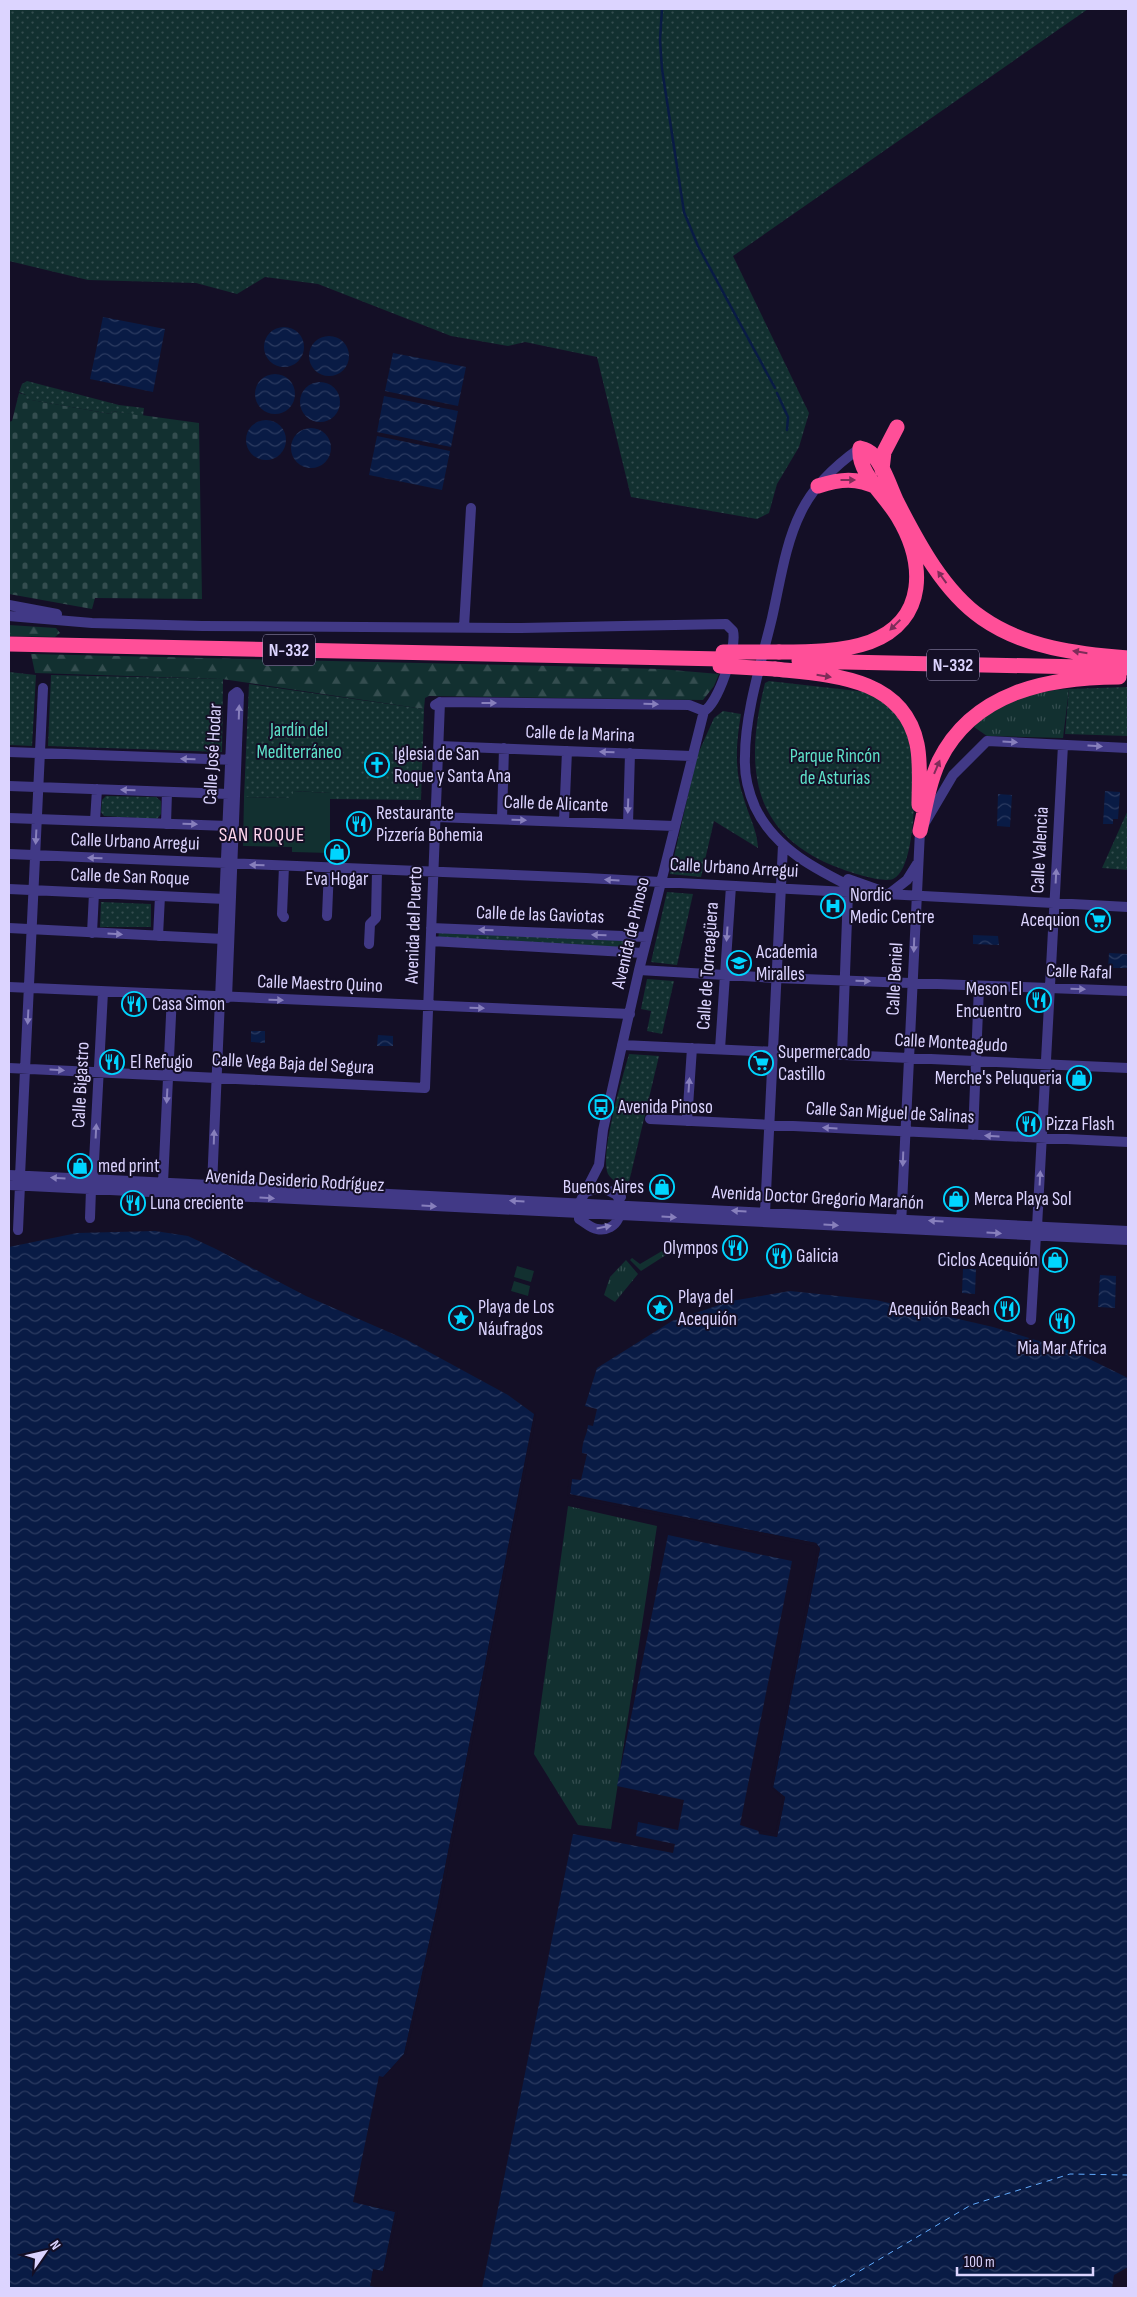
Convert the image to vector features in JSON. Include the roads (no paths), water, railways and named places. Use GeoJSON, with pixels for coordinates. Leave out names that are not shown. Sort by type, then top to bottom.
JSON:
{"type":"FeatureCollection","features":[{"type":"Feature","properties":{"kind":"highway"},"geometry":{"type":"LineString","coordinates":[[882,470],[884,452],[897,427]]}},
{"type":"Feature","properties":{"kind":"highway"},"geometry":{"type":"LineString","coordinates":[[777,661],[869,642],[889,631],[908,610],[917,585],[916,559],[899,518],[861,462],[860,448],[872,453],[917,538],[939,572],[966,605],[982,618],[1013,636],[1047,646],[1128,658]]}},
{"type":"Feature","properties":{"kind":"highway"},"geometry":{"type":"LineString","coordinates":[[818,486],[850,479],[868,483],[878,488]]}},
{"type":"Feature","properties":{"kind":"highway","name":"N-332"},"geometry":{"type":"LineString","coordinates":[[9,644],[1128,668]]}},
{"type":"Feature","properties":{"kind":"highway"},"geometry":{"type":"LineString","coordinates":[[569,656],[590,653],[722,659]]}},
{"type":"Feature","properties":{"kind":"highway"},"geometry":{"type":"LineString","coordinates":[[777,661],[831,677],[867,685],[882,692],[897,703],[912,726],[917,746],[920,831]]}},
{"type":"Feature","properties":{"kind":"highway"},"geometry":{"type":"LineString","coordinates":[[920,831],[929,789],[939,762],[956,734],[977,713],[1004,696],[1035,686],[1128,677]]}},
{"type":"Feature","properties":{"kind":"street"},"geometry":{"type":"LineString","coordinates":[[860,448],[838,465],[818,486],[801,512],[791,538],[756,687],[745,744],[745,768],[750,793],[760,817],[783,845],[800,858],[863,892]]}},
{"type":"Feature","properties":{"kind":"street"},"geometry":{"type":"LineString","coordinates":[[464,627],[471,508]]}},
{"type":"Feature","properties":{"kind":"street"},"geometry":{"type":"LineString","coordinates":[[9,605],[92,622]]}},
{"type":"Feature","properties":{"kind":"street"},"geometry":{"type":"LineString","coordinates":[[9,616],[92,622]]}},
{"type":"Feature","properties":{"kind":"street","name":"Avenida de Pinoso"},"geometry":{"type":"LineString","coordinates":[[92,622],[202,626],[624,628],[726,624],[733,631],[732,649],[714,703],[704,711],[691,756],[622,1045],[603,1130],[599,1165],[587,1191],[581,1213]]}},
{"type":"Feature","properties":{"kind":"street"},"geometry":{"type":"LineString","coordinates":[[18,1230],[42,688]]}},
{"type":"Feature","properties":{"kind":"street","name":"Calle José Hodar"},"geometry":{"type":"LineString","coordinates":[[212,1186],[217,1078],[224,998],[234,760],[239,695],[237,692],[233,695],[234,760],[229,794],[229,863],[224,898],[224,998]]}},
{"type":"Feature","properties":{"kind":"street"},"geometry":{"type":"LineString","coordinates":[[437,706],[689,705],[704,711]]}},
{"type":"Feature","properties":{"kind":"street","name":"Avenida del Puerto"},"geometry":{"type":"LineString","coordinates":[[425,1006],[431,941],[430,872],[436,817],[439,746],[437,706]]}},
{"type":"Feature","properties":{"kind":"street","name":"Avenida del Puerto"},"geometry":{"type":"LineString","coordinates":[[425,1088],[425,1006],[437,706]]}},
{"type":"Feature","properties":{"kind":"street","name":"Calle Beniel"},"geometry":{"type":"LineString","coordinates":[[901,1224],[920,831],[953,775],[987,741],[1128,748]]}},
{"type":"Feature","properties":{"kind":"street","name":"Calle Valencia"},"geometry":{"type":"LineString","coordinates":[[1031,1320],[1063,744]]}},
{"type":"Feature","properties":{"kind":"street","name":"Calle de la Marina"},"geometry":{"type":"LineString","coordinates":[[439,746],[691,756]]}},
{"type":"Feature","properties":{"kind":"street"},"geometry":{"type":"LineString","coordinates":[[502,819],[504,748]]}},
{"type":"Feature","properties":{"kind":"street"},"geometry":{"type":"LineString","coordinates":[[564,821],[567,751]]}},
{"type":"Feature","properties":{"kind":"street"},"geometry":{"type":"LineString","coordinates":[[9,752],[234,760]]}},
{"type":"Feature","properties":{"kind":"street"},"geometry":{"type":"LineString","coordinates":[[628,824],[630,753]]}},
{"type":"Feature","properties":{"kind":"street"},"geometry":{"type":"LineString","coordinates":[[9,786],[229,794]]}},
{"type":"Feature","properties":{"kind":"street"},"geometry":{"type":"LineString","coordinates":[[95,821],[97,789]]}},
{"type":"Feature","properties":{"kind":"street"},"geometry":{"type":"LineString","coordinates":[[166,824],[167,792]]}},
{"type":"Feature","properties":{"kind":"street","name":"Calle de Alicante"},"geometry":{"type":"LineString","coordinates":[[436,817],[674,826]]}},
{"type":"Feature","properties":{"kind":"street"},"geometry":{"type":"LineString","coordinates":[[9,818],[228,826]]}},
{"type":"Feature","properties":{"kind":"street"},"geometry":{"type":"LineString","coordinates":[[765,1213],[783,845]]}},
{"type":"Feature","properties":{"kind":"street","name":"Calle Urbano Arregui"},"geometry":{"type":"LineString","coordinates":[[9,854],[660,882],[1128,907]]}},
{"type":"Feature","properties":{"kind":"street"},"geometry":{"type":"LineString","coordinates":[[828,874],[889,894],[907,880],[918,862]]}},
{"type":"Feature","properties":{"kind":"street"},"geometry":{"type":"LineString","coordinates":[[284,866],[282,914],[284,918]]}},
{"type":"Feature","properties":{"kind":"street"},"geometry":{"type":"LineString","coordinates":[[327,916],[329,868]]}},
{"type":"Feature","properties":{"kind":"street"},"geometry":{"type":"LineString","coordinates":[[369,944],[370,924],[376,918],[376,870]]}},
{"type":"Feature","properties":{"kind":"street","name":"Calle de Torreagüera"},"geometry":{"type":"LineString","coordinates":[[720,1049],[731,886]]}},
{"type":"Feature","properties":{"kind":"street","name":"Calle de San Roque"},"geometry":{"type":"LineString","coordinates":[[9,889],[224,898]]}},
{"type":"Feature","properties":{"kind":"street"},"geometry":{"type":"LineString","coordinates":[[842,1055],[848,892]]}},
{"type":"Feature","properties":{"kind":"street"},"geometry":{"type":"LineString","coordinates":[[92,932],[94,893]]}},
{"type":"Feature","properties":{"kind":"street"},"geometry":{"type":"LineString","coordinates":[[158,936],[160,896]]}},
{"type":"Feature","properties":{"kind":"street"},"geometry":{"type":"LineString","coordinates":[[9,928],[223,939]]}},
{"type":"Feature","properties":{"kind":"street","name":"Calle de las Gaviotas"},"geometry":{"type":"LineString","coordinates":[[431,928],[647,937]]}},
{"type":"Feature","properties":{"kind":"street","name":"Calle de las Gaviotas"},"geometry":{"type":"LineString","coordinates":[[431,941],[644,953]]}},
{"type":"Feature","properties":{"kind":"street","name":"Calle Rafal"},"geometry":{"type":"LineString","coordinates":[[640,970],[844,981],[1128,991]]}},
{"type":"Feature","properties":{"kind":"street"},"geometry":{"type":"LineString","coordinates":[[973,1135],[980,986]]}},
{"type":"Feature","properties":{"kind":"street","name":"Calle Maestro Quino"},"geometry":{"type":"LineString","coordinates":[[9,987],[224,998],[630,1014]]}},
{"type":"Feature","properties":{"kind":"street","name":"Calle Bigastro"},"geometry":{"type":"LineString","coordinates":[[90,1218],[104,992]]}},
{"type":"Feature","properties":{"kind":"street"},"geometry":{"type":"LineString","coordinates":[[163,1183],[172,995]]}},
{"type":"Feature","properties":{"kind":"street","name":"Calle Monteagudo"},"geometry":{"type":"LineString","coordinates":[[622,1045],[1128,1068]]}},
{"type":"Feature","properties":{"kind":"street","name":"Calle de Torreagüera"},"geometry":{"type":"LineString","coordinates":[[687,1121],[692,1048]]}},
{"type":"Feature","properties":{"kind":"street","name":"Calle Vega Baja del Segura"},"geometry":{"type":"LineString","coordinates":[[9,1068],[425,1088]]}},
{"type":"Feature","properties":{"kind":"street","name":"Calle San Miguel de Salinas"},"geometry":{"type":"LineString","coordinates":[[650,1119],[1128,1142]]}},
{"type":"Feature","properties":{"kind":"street"},"geometry":{"type":"LineString","coordinates":[[599,1165],[604,1180],[614,1192],[635,1206]]}},
{"type":"Feature","properties":{"kind":"street","name":"Avenida Desiderio Rodríguez"},"geometry":{"type":"LineString","coordinates":[[9,1176],[20,1181],[565,1207]]}},
{"type":"Feature","properties":{"kind":"street","name":"Avenida Desiderio Rodríguez"},"geometry":{"type":"LineString","coordinates":[[9,1185],[20,1181]]}},
{"type":"Feature","properties":{"kind":"street","name":"Avenida Desiderio Rodríguez"},"geometry":{"type":"LineString","coordinates":[[92,1184],[163,1183],[565,1207]]}},
{"type":"Feature","properties":{"kind":"street"},"geometry":{"type":"LineString","coordinates":[[565,1207],[587,1191],[597,1187],[614,1192]]}},
{"type":"Feature","properties":{"kind":"street"},"geometry":{"type":"LineString","coordinates":[[565,1207],[581,1213],[596,1229],[606,1229],[614,1224],[621,1210],[614,1192]]}},
{"type":"Feature","properties":{"kind":"street","name":"Avenida Doctor Gregorio Marañón"},"geometry":{"type":"LineString","coordinates":[[621,1210],[635,1206],[765,1213],[901,1224]]}},
{"type":"Feature","properties":{"kind":"street","name":"Avenida Doctor Gregorio Marañón"},"geometry":{"type":"LineString","coordinates":[[565,1207],[581,1213],[621,1210],[1037,1231],[1128,1240]]}},
{"type":"Feature","properties":{"kind":"street","name":"Avenida Doctor Gregorio Marañón"},"geometry":{"type":"LineString","coordinates":[[1037,1231],[1128,1231]]}},
{"type":"Feature","properties":{"kind":"water"},"geometry":{"type":"Polygon","coordinates":[[[103,317],[165,329],[153,392],[90,379],[103,317]]]}},
{"type":"Feature","properties":{"kind":"water"},"geometry":{"type":"Polygon","coordinates":[[[284,327],[298,333],[304,347],[298,361],[284,367],[270,361],[264,347],[270,333],[284,327]]]}},
{"type":"Feature","properties":{"kind":"water"},"geometry":{"type":"Polygon","coordinates":[[[333,336],[340,339],[346,345],[349,356],[348,364],[340,373],[333,376],[325,376],[318,373],[310,364],[309,352],[312,345],[321,337],[333,336]]]}},
{"type":"Feature","properties":{"kind":"water"},"geometry":{"type":"Polygon","coordinates":[[[393,353],[466,367],[458,406],[385,391],[393,353]]]}},
{"type":"Feature","properties":{"kind":"water"},"geometry":{"type":"Polygon","coordinates":[[[271,374],[279,374],[286,377],[292,383],[295,394],[292,405],[286,411],[279,414],[271,414],[264,411],[258,405],[255,398],[255,390],[258,383],[264,377],[271,374]]]}},
{"type":"Feature","properties":{"kind":"water"},"geometry":{"type":"Polygon","coordinates":[[[320,382],[334,388],[340,402],[334,416],[320,422],[306,416],[300,402],[306,388],[320,382]]]}},
{"type":"Feature","properties":{"kind":"water"},"geometry":{"type":"Polygon","coordinates":[[[384,396],[458,411],[451,447],[377,432],[384,396]]]}},
{"type":"Feature","properties":{"kind":"water"},"geometry":{"type":"Polygon","coordinates":[[[266,420],[280,426],[286,440],[280,454],[266,460],[252,454],[246,440],[252,426],[266,420]]]}},
{"type":"Feature","properties":{"kind":"water"},"geometry":{"type":"Polygon","coordinates":[[[311,428],[325,434],[331,448],[325,462],[311,468],[297,462],[291,448],[297,434],[311,428]]]}},
{"type":"Feature","properties":{"kind":"water"},"geometry":{"type":"Polygon","coordinates":[[[377,436],[450,451],[442,490],[369,475],[377,436]]]}},
{"type":"Feature","properties":{"kind":"water"},"geometry":{"type":"Polygon","coordinates":[[[1105,791],[1120,792],[1118,819],[1113,819],[1113,824],[1103,824],[1105,791]]]}},
{"type":"Feature","properties":{"kind":"water"},"geometry":{"type":"Polygon","coordinates":[[[998,794],[1012,795],[1010,827],[997,826],[998,794]]]}},
{"type":"Feature","properties":{"kind":"water"},"geometry":{"type":"Polygon","coordinates":[[[973,935],[998,936],[999,945],[973,944],[973,935]]]}},
{"type":"Feature","properties":{"kind":"water"},"geometry":{"type":"Polygon","coordinates":[[[1109,953],[1128,954],[1128,968],[1108,968],[1109,953]]]}},
{"type":"Feature","properties":{"kind":"water"},"geometry":{"type":"Polygon","coordinates":[[[251,1031],[265,1031],[265,1043],[251,1042],[251,1031]]]}},
{"type":"Feature","properties":{"kind":"water"},"geometry":{"type":"Polygon","coordinates":[[[378,1035],[393,1036],[393,1046],[377,1046],[378,1035]]]}},
{"type":"Feature","properties":{"kind":"water"},"geometry":{"type":"Polygon","coordinates":[[[155,1231],[188,1236],[306,1296],[407,1340],[508,1395],[534,1414],[438,1903],[404,2054],[383,2077],[379,2076],[353,2202],[396,2212],[383,2271],[373,2269],[370,2286],[379,2288],[9,2288],[9,1247],[77,1233],[155,1231]]]}},
{"type":"Feature","properties":{"kind":"water"},"geometry":{"type":"Polygon","coordinates":[[[963,1269],[976,1269],[975,1294],[962,1293],[963,1269]]]}},
{"type":"Feature","properties":{"kind":"water"},"geometry":{"type":"Polygon","coordinates":[[[1100,1275],[1116,1276],[1115,1308],[1098,1307],[1100,1275]]]}},
{"type":"Feature","properties":{"kind":"water"},"geometry":{"type":"Polygon","coordinates":[[[790,1291],[876,1300],[993,1327],[1075,1352],[1128,1378],[1128,2267],[1114,2275],[1112,2288],[482,2288],[573,1834],[673,1853],[675,1844],[636,1836],[638,1822],[678,1830],[684,1800],[617,1786],[668,1535],[792,1561],[740,1825],[777,1837],[785,1797],[773,1788],[820,1549],[816,1543],[570,1494],[572,1479],[581,1480],[587,1454],[582,1453],[583,1445],[588,1425],[593,1426],[597,1409],[585,1406],[597,1368],[672,1321],[731,1301],[790,1291]]]}},
{"type":"Feature","properties":{"kind":"waterway"},"geometry":{"type":"LineString","coordinates":[[662,9],[660,40],[662,69],[684,212],[698,246],[775,388]]}},
{"type":"Feature","properties":{"kind":"waterway"},"geometry":{"type":"LineString","coordinates":[[777,393],[788,417],[787,430]]}},
{"type":"Feature","properties":{"kind":"place","name":"Iglesia de San Roque y Santa Ana"},"geometry":{"type":"Point","coordinates":[377,765]}},
{"type":"Feature","properties":{"kind":"place","name":"Restaurante Pizzería Bohemia"},"geometry":{"type":"Point","coordinates":[359,824]}},
{"type":"Feature","properties":{"kind":"place","name":"Eva Hogar"},"geometry":{"type":"Point","coordinates":[337,852]}},
{"type":"Feature","properties":{"kind":"place","name":"Nordic Medic Centre"},"geometry":{"type":"Point","coordinates":[833,906]}},
{"type":"Feature","properties":{"kind":"place","name":"Acequion"},"geometry":{"type":"Point","coordinates":[1098,920]}},
{"type":"Feature","properties":{"kind":"place","name":"Academia Miralles"},"geometry":{"type":"Point","coordinates":[739,963]}},
{"type":"Feature","properties":{"kind":"place","name":"Meson El Encuentro"},"geometry":{"type":"Point","coordinates":[1039,1000]}},
{"type":"Feature","properties":{"kind":"place","name":"Casa Simon"},"geometry":{"type":"Point","coordinates":[134,1004]}},
{"type":"Feature","properties":{"kind":"place","name":"El Refugio"},"geometry":{"type":"Point","coordinates":[112,1062]}},
{"type":"Feature","properties":{"kind":"place","name":"Supermercado Castillo"},"geometry":{"type":"Point","coordinates":[761,1063]}},
{"type":"Feature","properties":{"kind":"place","name":"Merche's Peluqueria"},"geometry":{"type":"Point","coordinates":[1079,1078]}},
{"type":"Feature","properties":{"kind":"place","name":"Avenida Pinoso"},"geometry":{"type":"Point","coordinates":[601,1107]}},
{"type":"Feature","properties":{"kind":"place","name":"Pizza Flash"},"geometry":{"type":"Point","coordinates":[1029,1124]}},
{"type":"Feature","properties":{"kind":"place","name":"med print"},"geometry":{"type":"Point","coordinates":[80,1166]}},
{"type":"Feature","properties":{"kind":"place","name":"Buenos Aires"},"geometry":{"type":"Point","coordinates":[662,1187]}},
{"type":"Feature","properties":{"kind":"place","name":"Merca Playa Sol"},"geometry":{"type":"Point","coordinates":[956,1199]}},
{"type":"Feature","properties":{"kind":"place","name":"Luna creciente"},"geometry":{"type":"Point","coordinates":[133,1203]}},
{"type":"Feature","properties":{"kind":"place","name":"Olympos"},"geometry":{"type":"Point","coordinates":[735,1248]}},
{"type":"Feature","properties":{"kind":"place","name":"Galicia"},"geometry":{"type":"Point","coordinates":[779,1256]}},
{"type":"Feature","properties":{"kind":"place","name":"Ciclos Acequión"},"geometry":{"type":"Point","coordinates":[1055,1260]}},
{"type":"Feature","properties":{"kind":"place","name":"Playa del Acequión"},"geometry":{"type":"Point","coordinates":[660,1308]}},
{"type":"Feature","properties":{"kind":"place","name":"Acequión Beach"},"geometry":{"type":"Point","coordinates":[1007,1309]}},
{"type":"Feature","properties":{"kind":"place","name":"Playa de Los Náufragos"},"geometry":{"type":"Point","coordinates":[461,1318]}},
{"type":"Feature","properties":{"kind":"place","name":"Mia Mar Africa"},"geometry":{"type":"Point","coordinates":[1062,1321]}},
{"type":"Feature","properties":{"kind":"district","name":"SAN ROQUE"},"geometry":{"type":"Point","coordinates":[262,835]}},
{"type":"Feature","properties":{"kind":"park label","name":"Jardín del Mediterráneo"},"geometry":{"type":"Point","coordinates":[299,741]}},
{"type":"Feature","properties":{"kind":"park label","name":"Parque Rincón de Asturias"},"geometry":{"type":"Point","coordinates":[835,767]}}]}
